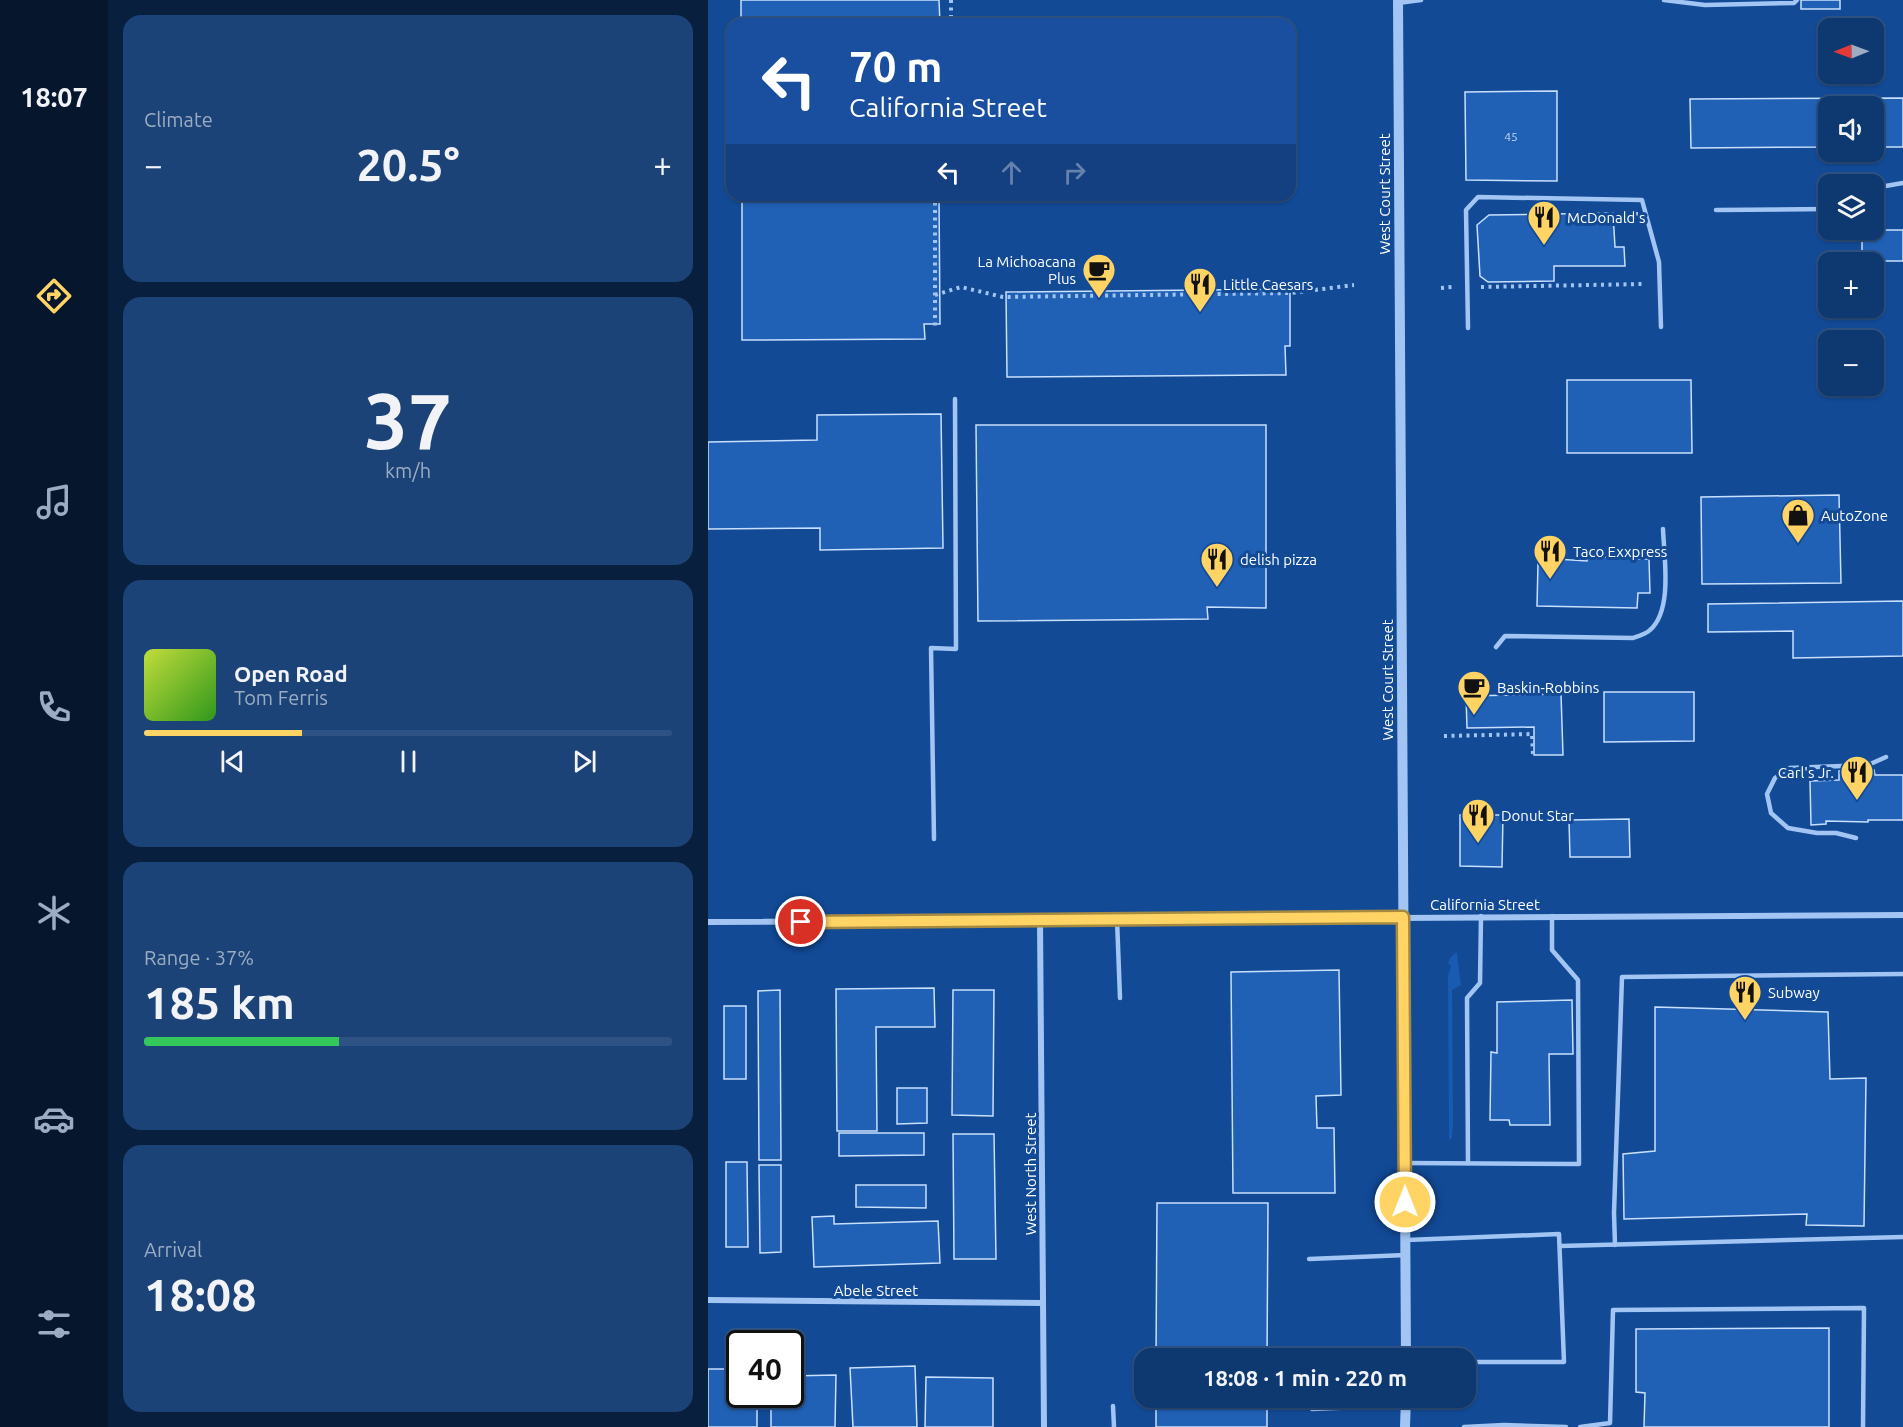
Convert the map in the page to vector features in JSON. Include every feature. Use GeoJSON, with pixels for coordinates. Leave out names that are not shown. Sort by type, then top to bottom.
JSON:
{"type":"FeatureCollection","features":[{"type":"Feature","properties":{"kind":"street","name":"West Court Street"},"geometry":{"type":"LineString","coordinates":[[1398,2],[1406,1348]]}},
{"type":"Feature","properties":{"kind":"street","name":"California Street"},"geometry":{"type":"LineString","coordinates":[[708,922],[1903,915]]}},
{"type":"Feature","properties":{"kind":"street","name":"West North Street"},"geometry":{"type":"LineString","coordinates":[[1040,920],[1044,1427]]}},
{"type":"Feature","properties":{"kind":"street","name":"Abele Street"},"geometry":{"type":"LineString","coordinates":[[708,1300],[1043,1303]]}},
{"type":"Feature","properties":{"kind":"street"},"geometry":{"type":"LineString","coordinates":[[1405,1427],[1406,1408]]}},
{"type":"Feature","properties":{"kind":"lane"},"geometry":{"type":"LineString","coordinates":[[1398,2],[1421,0]]}},
{"type":"Feature","properties":{"kind":"lane"},"geometry":{"type":"LineString","coordinates":[[1664,0],[1705,4],[1794,3],[1797,0]]}},
{"type":"Feature","properties":{"kind":"lane"},"geometry":{"type":"LineString","coordinates":[[1884,186],[1903,183]]}},
{"type":"Feature","properties":{"kind":"lane"},"geometry":{"type":"LineString","coordinates":[[1468,328],[1466,210],[1478,197],[1642,200],[1659,261],[1661,327]]}},
{"type":"Feature","properties":{"kind":"lane"},"geometry":{"type":"LineString","coordinates":[[1716,210],[1818,209]]}},
{"type":"Feature","properties":{"kind":"lane"},"geometry":{"type":"LineString","coordinates":[[934,839],[931,648],[956,649],[955,399]]}},
{"type":"Feature","properties":{"kind":"lane"},"geometry":{"type":"LineString","coordinates":[[1496,647],[1504,636],[1633,638],[1649,632],[1659,620],[1663,609],[1665,590],[1663,529]]}},
{"type":"Feature","properties":{"kind":"lane"},"geometry":{"type":"LineString","coordinates":[[1856,838],[1836,833],[1817,833],[1788,828],[1771,813],[1767,794],[1775,778],[1789,768],[1868,765],[1886,757]]}},
{"type":"Feature","properties":{"kind":"lane"},"geometry":{"type":"LineString","coordinates":[[1468,1163],[1467,998],[1480,983],[1481,916]]}},
{"type":"Feature","properties":{"kind":"lane"},"geometry":{"type":"LineString","coordinates":[[1405,1163],[1579,1164],[1578,980],[1552,950],[1552,916]]}},
{"type":"Feature","properties":{"kind":"lane"},"geometry":{"type":"LineString","coordinates":[[1118,919],[1120,998]]}},
{"type":"Feature","properties":{"kind":"lane"},"geometry":{"type":"LineString","coordinates":[[1615,1245],[1614,1213],[1622,977],[1903,974]]}},
{"type":"Feature","properties":{"kind":"lane"},"geometry":{"type":"LineString","coordinates":[[1405,1240],[1559,1234],[1564,1362],[1476,1362]]}},
{"type":"Feature","properties":{"kind":"lane"},"geometry":{"type":"LineString","coordinates":[[1560,1246],[1903,1237]]}},
{"type":"Feature","properties":{"kind":"lane"},"geometry":{"type":"LineString","coordinates":[[1309,1259],[1406,1255]]}},
{"type":"Feature","properties":{"kind":"lane"},"geometry":{"type":"LineString","coordinates":[[1580,1427],[1610,1423],[1613,1310],[1864,1308],[1863,1427]]}},
{"type":"Feature","properties":{"kind":"lane"},"geometry":{"type":"LineString","coordinates":[[1113,1406],[1114,1427]]}},
{"type":"Feature","properties":{"kind":"lane"},"geometry":{"type":"LineString","coordinates":[[1312,1409],[1324,1408]]}},
{"type":"Feature","properties":{"kind":"lane"},"geometry":{"type":"LineString","coordinates":[[1464,1427],[1566,1427]]}},
{"type":"Feature","properties":{"kind":"path"},"geometry":{"type":"LineString","coordinates":[[951,0],[951,18]]}},
{"type":"Feature","properties":{"kind":"path"},"geometry":{"type":"LineString","coordinates":[[935,201],[935,330]]}},
{"type":"Feature","properties":{"kind":"path"},"geometry":{"type":"LineString","coordinates":[[1441,288],[1654,284]]}},
{"type":"Feature","properties":{"kind":"path"},"geometry":{"type":"LineString","coordinates":[[935,295],[961,287],[1003,297],[1291,293],[1354,285]]}},
{"type":"Feature","properties":{"kind":"path"},"geometry":{"type":"LineString","coordinates":[[1444,736],[1532,734],[1533,755]]}},
{"type":"Feature","properties":{"kind":"shaded area"},"geometry":{"type":"Polygon","coordinates":[[[1457,953],[1461,985],[1452,990],[1453,1125],[1452,1138],[1449,1140],[1448,976],[1451,966],[1448,963],[1457,953]]]}},
{"type":"Feature","properties":{"kind":"building"},"geometry":{"type":"Polygon","coordinates":[[[741,0],[939,0],[940,18],[741,18],[741,0]]]}},
{"type":"Feature","properties":{"kind":"building"},"geometry":{"type":"Polygon","coordinates":[[[1801,0],[1840,0],[1840,9],[1801,9],[1801,0]]]}},
{"type":"Feature","properties":{"kind":"building"},"geometry":{"type":"Polygon","coordinates":[[[1557,91],[1557,181],[1466,180],[1465,92],[1557,91]]]}},
{"type":"Feature","properties":{"kind":"building"},"geometry":{"type":"Polygon","coordinates":[[[1818,98],[1818,147],[1691,148],[1690,99],[1818,98]]]}},
{"type":"Feature","properties":{"kind":"building"},"geometry":{"type":"Polygon","coordinates":[[[1884,98],[1903,98],[1903,147],[1884,147],[1884,98]]]}},
{"type":"Feature","properties":{"kind":"building"},"geometry":{"type":"Polygon","coordinates":[[[742,201],[939,201],[940,324],[924,324],[925,339],[742,340],[742,201]]]}},
{"type":"Feature","properties":{"kind":"building"},"geometry":{"type":"Polygon","coordinates":[[[1613,213],[1615,247],[1624,247],[1625,266],[1554,266],[1554,281],[1488,282],[1480,276],[1477,225],[1489,215],[1613,213]]]}},
{"type":"Feature","properties":{"kind":"building"},"geometry":{"type":"Polygon","coordinates":[[[1884,230],[1903,230],[1903,261],[1884,261],[1884,252],[1862,252],[1862,240],[1884,240],[1884,230]]]}},
{"type":"Feature","properties":{"kind":"building"},"geometry":{"type":"Polygon","coordinates":[[[1290,289],[1290,346],[1285,346],[1286,375],[1007,377],[1006,292],[1290,289]]]}},
{"type":"Feature","properties":{"kind":"building"},"geometry":{"type":"Polygon","coordinates":[[[1567,380],[1691,380],[1692,453],[1567,453],[1567,380]]]}},
{"type":"Feature","properties":{"kind":"building"},"geometry":{"type":"Polygon","coordinates":[[[941,414],[943,548],[820,550],[820,528],[708,529],[708,442],[817,440],[817,415],[941,414]]]}},
{"type":"Feature","properties":{"kind":"building"},"geometry":{"type":"Polygon","coordinates":[[[976,425],[1266,425],[1266,608],[1207,607],[1208,619],[978,621],[976,425]]]}},
{"type":"Feature","properties":{"kind":"building"},"geometry":{"type":"Polygon","coordinates":[[[1839,495],[1841,583],[1702,584],[1701,497],[1839,495]]]}},
{"type":"Feature","properties":{"kind":"building"},"geometry":{"type":"Polygon","coordinates":[[[1615,551],[1637,551],[1637,559],[1649,559],[1650,593],[1638,593],[1637,608],[1537,606],[1538,564],[1555,564],[1556,559],[1587,561],[1587,557],[1615,557],[1615,551]]]}},
{"type":"Feature","properties":{"kind":"building"},"geometry":{"type":"Polygon","coordinates":[[[1903,601],[1903,656],[1793,658],[1793,631],[1708,632],[1708,604],[1903,601]]]}},
{"type":"Feature","properties":{"kind":"building"},"geometry":{"type":"Polygon","coordinates":[[[1604,692],[1694,692],[1694,741],[1604,742],[1604,692]]]}},
{"type":"Feature","properties":{"kind":"building"},"geometry":{"type":"Polygon","coordinates":[[[1561,694],[1563,755],[1534,755],[1534,727],[1467,728],[1466,696],[1561,694]]]}},
{"type":"Feature","properties":{"kind":"building","name":"Carl's Jr."},"geometry":{"type":"Polygon","coordinates":[[[1874,770],[1875,775],[1903,775],[1903,820],[1826,821],[1826,824],[1811,825],[1810,781],[1839,780],[1839,771],[1874,770]]]}},
{"type":"Feature","properties":{"kind":"building"},"geometry":{"type":"Polygon","coordinates":[[[1460,815],[1503,815],[1502,867],[1460,866],[1460,815]]]}},
{"type":"Feature","properties":{"kind":"building"},"geometry":{"type":"Polygon","coordinates":[[[1629,819],[1630,857],[1570,857],[1569,820],[1629,819]]]}},
{"type":"Feature","properties":{"kind":"building"},"geometry":{"type":"Polygon","coordinates":[[[1339,970],[1341,1095],[1316,1096],[1317,1128],[1334,1128],[1335,1193],[1233,1193],[1231,972],[1339,970]]]}},
{"type":"Feature","properties":{"kind":"building"},"geometry":{"type":"Polygon","coordinates":[[[934,988],[935,1027],[876,1027],[877,1131],[837,1131],[836,989],[934,988]]]}},
{"type":"Feature","properties":{"kind":"building"},"geometry":{"type":"Polygon","coordinates":[[[780,990],[781,1160],[759,1160],[758,991],[780,990]]]}},
{"type":"Feature","properties":{"kind":"building"},"geometry":{"type":"Polygon","coordinates":[[[953,990],[994,990],[993,1116],[952,1115],[953,990]]]}},
{"type":"Feature","properties":{"kind":"building"},"geometry":{"type":"Polygon","coordinates":[[[1572,1000],[1573,1054],[1549,1054],[1550,1125],[1510,1125],[1509,1120],[1490,1120],[1491,1052],[1497,1053],[1497,1002],[1572,1000]]]}},
{"type":"Feature","properties":{"kind":"building"},"geometry":{"type":"Polygon","coordinates":[[[724,1006],[746,1006],[746,1079],[724,1079],[724,1006]]]}},
{"type":"Feature","properties":{"kind":"building"},"geometry":{"type":"Polygon","coordinates":[[[1655,1007],[1828,1012],[1830,1079],[1866,1078],[1864,1226],[1806,1225],[1807,1214],[1624,1219],[1623,1154],[1655,1151],[1655,1007]]]}},
{"type":"Feature","properties":{"kind":"building"},"geometry":{"type":"Polygon","coordinates":[[[897,1088],[927,1088],[927,1123],[897,1124],[897,1088]]]}},
{"type":"Feature","properties":{"kind":"building"},"geometry":{"type":"Polygon","coordinates":[[[839,1133],[924,1133],[924,1155],[839,1156],[839,1133]]]}},
{"type":"Feature","properties":{"kind":"building"},"geometry":{"type":"Polygon","coordinates":[[[953,1134],[994,1134],[996,1259],[954,1259],[953,1134]]]}},
{"type":"Feature","properties":{"kind":"building"},"geometry":{"type":"Polygon","coordinates":[[[726,1162],[747,1162],[748,1247],[726,1247],[726,1162]]]}},
{"type":"Feature","properties":{"kind":"building"},"geometry":{"type":"Polygon","coordinates":[[[759,1165],[781,1165],[781,1252],[760,1253],[759,1165]]]}},
{"type":"Feature","properties":{"kind":"building"},"geometry":{"type":"Polygon","coordinates":[[[856,1185],[926,1185],[926,1208],[856,1207],[856,1185]]]}},
{"type":"Feature","properties":{"kind":"building"},"geometry":{"type":"Polygon","coordinates":[[[1157,1203],[1268,1203],[1267,1348],[1156,1348],[1157,1203]]]}},
{"type":"Feature","properties":{"kind":"building"},"geometry":{"type":"Polygon","coordinates":[[[834,1216],[834,1224],[938,1221],[940,1263],[814,1267],[812,1217],[834,1216]]]}},
{"type":"Feature","properties":{"kind":"building"},"geometry":{"type":"Polygon","coordinates":[[[1829,1328],[1829,1427],[1644,1427],[1645,1393],[1636,1392],[1636,1329],[1829,1328]]]}},
{"type":"Feature","properties":{"kind":"building"},"geometry":{"type":"Polygon","coordinates":[[[915,1366],[917,1427],[853,1427],[850,1368],[915,1366]]]}},
{"type":"Feature","properties":{"kind":"building"},"geometry":{"type":"Polygon","coordinates":[[[708,1369],[726,1369],[726,1408],[757,1408],[757,1427],[708,1427],[708,1369]]]}},
{"type":"Feature","properties":{"kind":"building"},"geometry":{"type":"Polygon","coordinates":[[[836,1375],[835,1427],[771,1427],[771,1408],[804,1408],[804,1376],[836,1375]]]}},
{"type":"Feature","properties":{"kind":"building"},"geometry":{"type":"Polygon","coordinates":[[[926,1377],[993,1378],[993,1427],[925,1427],[926,1377]]]}},
{"type":"Feature","properties":{"kind":"building"},"geometry":{"type":"Polygon","coordinates":[[[1156,1408],[1267,1408],[1267,1427],[1156,1427],[1156,1408]]]}},
{"type":"Feature","properties":{"kind":"place","name":"McDonald's"},"geometry":{"type":"Point","coordinates":[1544,246]}},
{"type":"Feature","properties":{"kind":"place","name":"La Michoacana Plus"},"geometry":{"type":"Point","coordinates":[1099,299]}},
{"type":"Feature","properties":{"kind":"place","name":"Little Caesars"},"geometry":{"type":"Point","coordinates":[1200,313]}},
{"type":"Feature","properties":{"kind":"place","name":"AutoZone"},"geometry":{"type":"Point","coordinates":[1798,544]}},
{"type":"Feature","properties":{"kind":"place","name":"Taco Exxpress"},"geometry":{"type":"Point","coordinates":[1550,580]}},
{"type":"Feature","properties":{"kind":"place","name":"delish pizza"},"geometry":{"type":"Point","coordinates":[1217,588]}},
{"type":"Feature","properties":{"kind":"place","name":"Baskin-Robbins"},"geometry":{"type":"Point","coordinates":[1474,716]}},
{"type":"Feature","properties":{"kind":"place","name":"Carl's Jr."},"geometry":{"type":"Point","coordinates":[1857,801]}},
{"type":"Feature","properties":{"kind":"place","name":"Donut Star"},"geometry":{"type":"Point","coordinates":[1478,844]}},
{"type":"Feature","properties":{"kind":"place","name":"Subway"},"geometry":{"type":"Point","coordinates":[1745,1021]}},
{"type":"Feature","properties":{"kind":"route"},"geometry":{"type":"LineString","coordinates":[[801,922],[1403,917],[1405,1202]]}}]}
